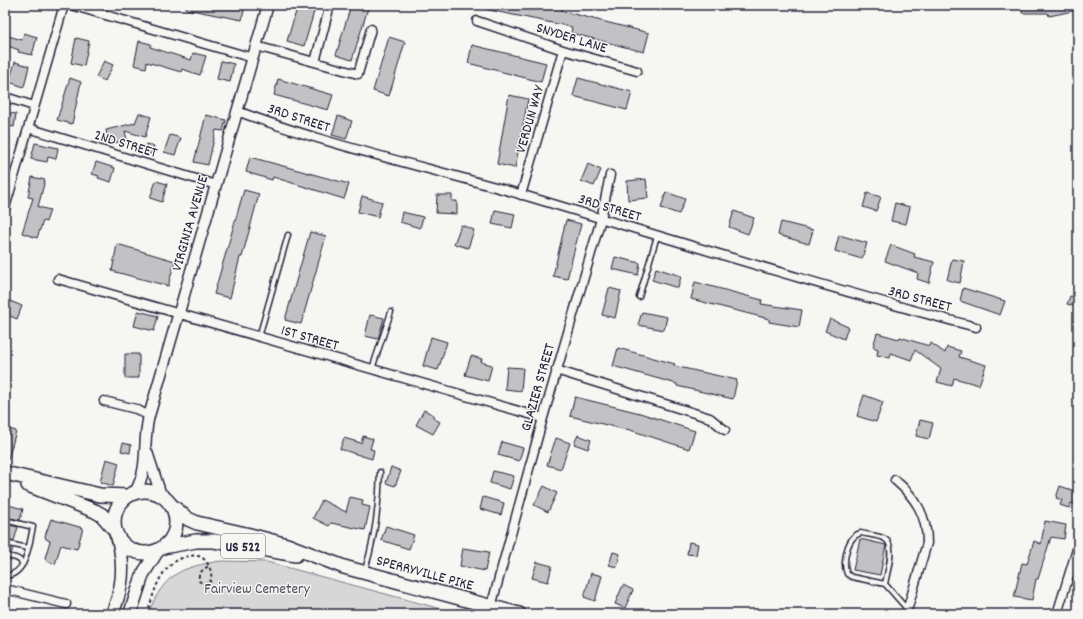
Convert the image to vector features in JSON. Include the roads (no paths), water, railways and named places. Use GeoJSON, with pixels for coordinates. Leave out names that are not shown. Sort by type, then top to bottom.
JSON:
{"type":"FeatureCollection","features":[{"type":"Feature","properties":{"kind":"main road","name":"US 522"},"geometry":{"type":"LineString","coordinates":[[5,474],[100,495],[131,494],[145,490],[161,495],[171,505]]}},
{"type":"Feature","properties":{"kind":"main road","name":"US 522"},"geometry":{"type":"LineString","coordinates":[[5,474],[95,511],[102,516],[124,546],[140,553],[161,549]]}},
{"type":"Feature","properties":{"kind":"main road"},"geometry":{"type":"LineString","coordinates":[[112,614],[120,591],[123,575],[123,561],[114,519],[116,510],[121,501],[131,494]]}},
{"type":"Feature","properties":{"kind":"main road","name":"SPERRYVILLE PIKE"},"geometry":{"type":"LineString","coordinates":[[171,505],[197,523],[287,545],[322,560],[364,573],[519,614]]}},
{"type":"Feature","properties":{"kind":"main road"},"geometry":{"type":"LineString","coordinates":[[130,614],[143,574],[161,549],[170,541],[176,523],[171,505]]}},
{"type":"Feature","properties":{"kind":"main road","name":"SPERRYVILLE PIKE"},"geometry":{"type":"LineString","coordinates":[[161,549],[196,541],[214,541],[322,560]]}},
{"type":"Feature","properties":{"kind":"street"},"geometry":{"type":"LineString","coordinates":[[5,208],[64,5]]}},
{"type":"Feature","properties":{"kind":"street"},"geometry":{"type":"LineString","coordinates":[[71,5],[253,58]]}},
{"type":"Feature","properties":{"kind":"street","name":"VIRGINIA AVENUE"},"geometry":{"type":"LineString","coordinates":[[131,494],[142,481],[146,450],[145,428],[268,5]]}},
{"type":"Feature","properties":{"kind":"street"},"geometry":{"type":"LineString","coordinates":[[315,62],[330,5]]}},
{"type":"Feature","properties":{"kind":"street","name":"SNYDER LANE"},"geometry":{"type":"LineString","coordinates":[[477,22],[564,50],[637,71]]}},
{"type":"Feature","properties":{"kind":"street"},"geometry":{"type":"LineString","coordinates":[[256,46],[358,74],[372,29]]}},
{"type":"Feature","properties":{"kind":"street","name":"VERDUN WAY"},"geometry":{"type":"LineString","coordinates":[[521,195],[564,50]]}},
{"type":"Feature","properties":{"kind":"street"},"geometry":{"type":"LineString","coordinates":[[5,97],[34,106]]}},
{"type":"Feature","properties":{"kind":"street","name":"3RD STREET"},"geometry":{"type":"LineString","coordinates":[[237,111],[317,139],[521,195],[860,296],[976,327]]}},
{"type":"Feature","properties":{"kind":"street","name":"2ND STREET"},"geometry":{"type":"LineString","coordinates":[[28,128],[216,185]]}},
{"type":"Feature","properties":{"kind":"street","name":"GLAZIER STREET"},"geometry":{"type":"LineString","coordinates":[[491,607],[556,370],[601,219],[610,175]]}},
{"type":"Feature","properties":{"kind":"street","name":"1ST STREET"},"geometry":{"type":"LineString","coordinates":[[58,279],[543,418]]}},
{"type":"Feature","properties":{"kind":"street"},"geometry":{"type":"LineString","coordinates":[[556,370],[710,418],[725,430]]}},
{"type":"Feature","properties":{"kind":"street"},"geometry":{"type":"LineString","coordinates":[[104,401],[136,409],[149,416]]}},
{"type":"Feature","properties":{"kind":"street","name":"VIRGINIA AVENUE"},"geometry":{"type":"LineString","coordinates":[[146,450],[161,495]]}},
{"type":"Feature","properties":{"kind":"street"},"geometry":{"type":"LineString","coordinates":[[895,480],[913,497],[920,507],[927,530],[927,543],[907,612]]}},
{"type":"Feature","properties":{"kind":"street"},"geometry":{"type":"LineString","coordinates":[[1057,614],[1078,546]]}},
{"type":"Feature","properties":{"kind":"street"},"geometry":{"type":"LineString","coordinates":[[5,589],[66,604]]}},
{"type":"Feature","properties":{"kind":"lane"},"geometry":{"type":"LineString","coordinates":[[259,337],[288,234]]}},
{"type":"Feature","properties":{"kind":"lane"},"geometry":{"type":"LineString","coordinates":[[639,297],[657,236]]}},
{"type":"Feature","properties":{"kind":"lane"},"geometry":{"type":"LineString","coordinates":[[372,369],[390,312]]}},
{"type":"Feature","properties":{"kind":"lane"},"geometry":{"type":"LineString","coordinates":[[364,573],[374,543],[379,500],[380,472]]}},
{"type":"Feature","properties":{"kind":"lane"},"geometry":{"type":"LineString","coordinates":[[5,520],[33,527],[23,564],[18,572],[5,576]]}},
{"type":"Feature","properties":{"kind":"lane"},"geometry":{"type":"LineString","coordinates":[[885,584],[891,551],[888,543],[885,539],[857,533],[851,540],[844,562],[848,574],[852,577],[885,584],[907,612]]}},
{"type":"Feature","properties":{"kind":"lane"},"geometry":{"type":"LineString","coordinates":[[5,543],[28,548]]}},
{"type":"Feature","properties":{"kind":"lane"},"geometry":{"type":"LineString","coordinates":[[5,556],[21,560],[23,564]]}},
{"type":"Feature","properties":{"kind":"park label","name":"Fairview Cemetery"},"geometry":{"type":"Point","coordinates":[257,588]}}]}
